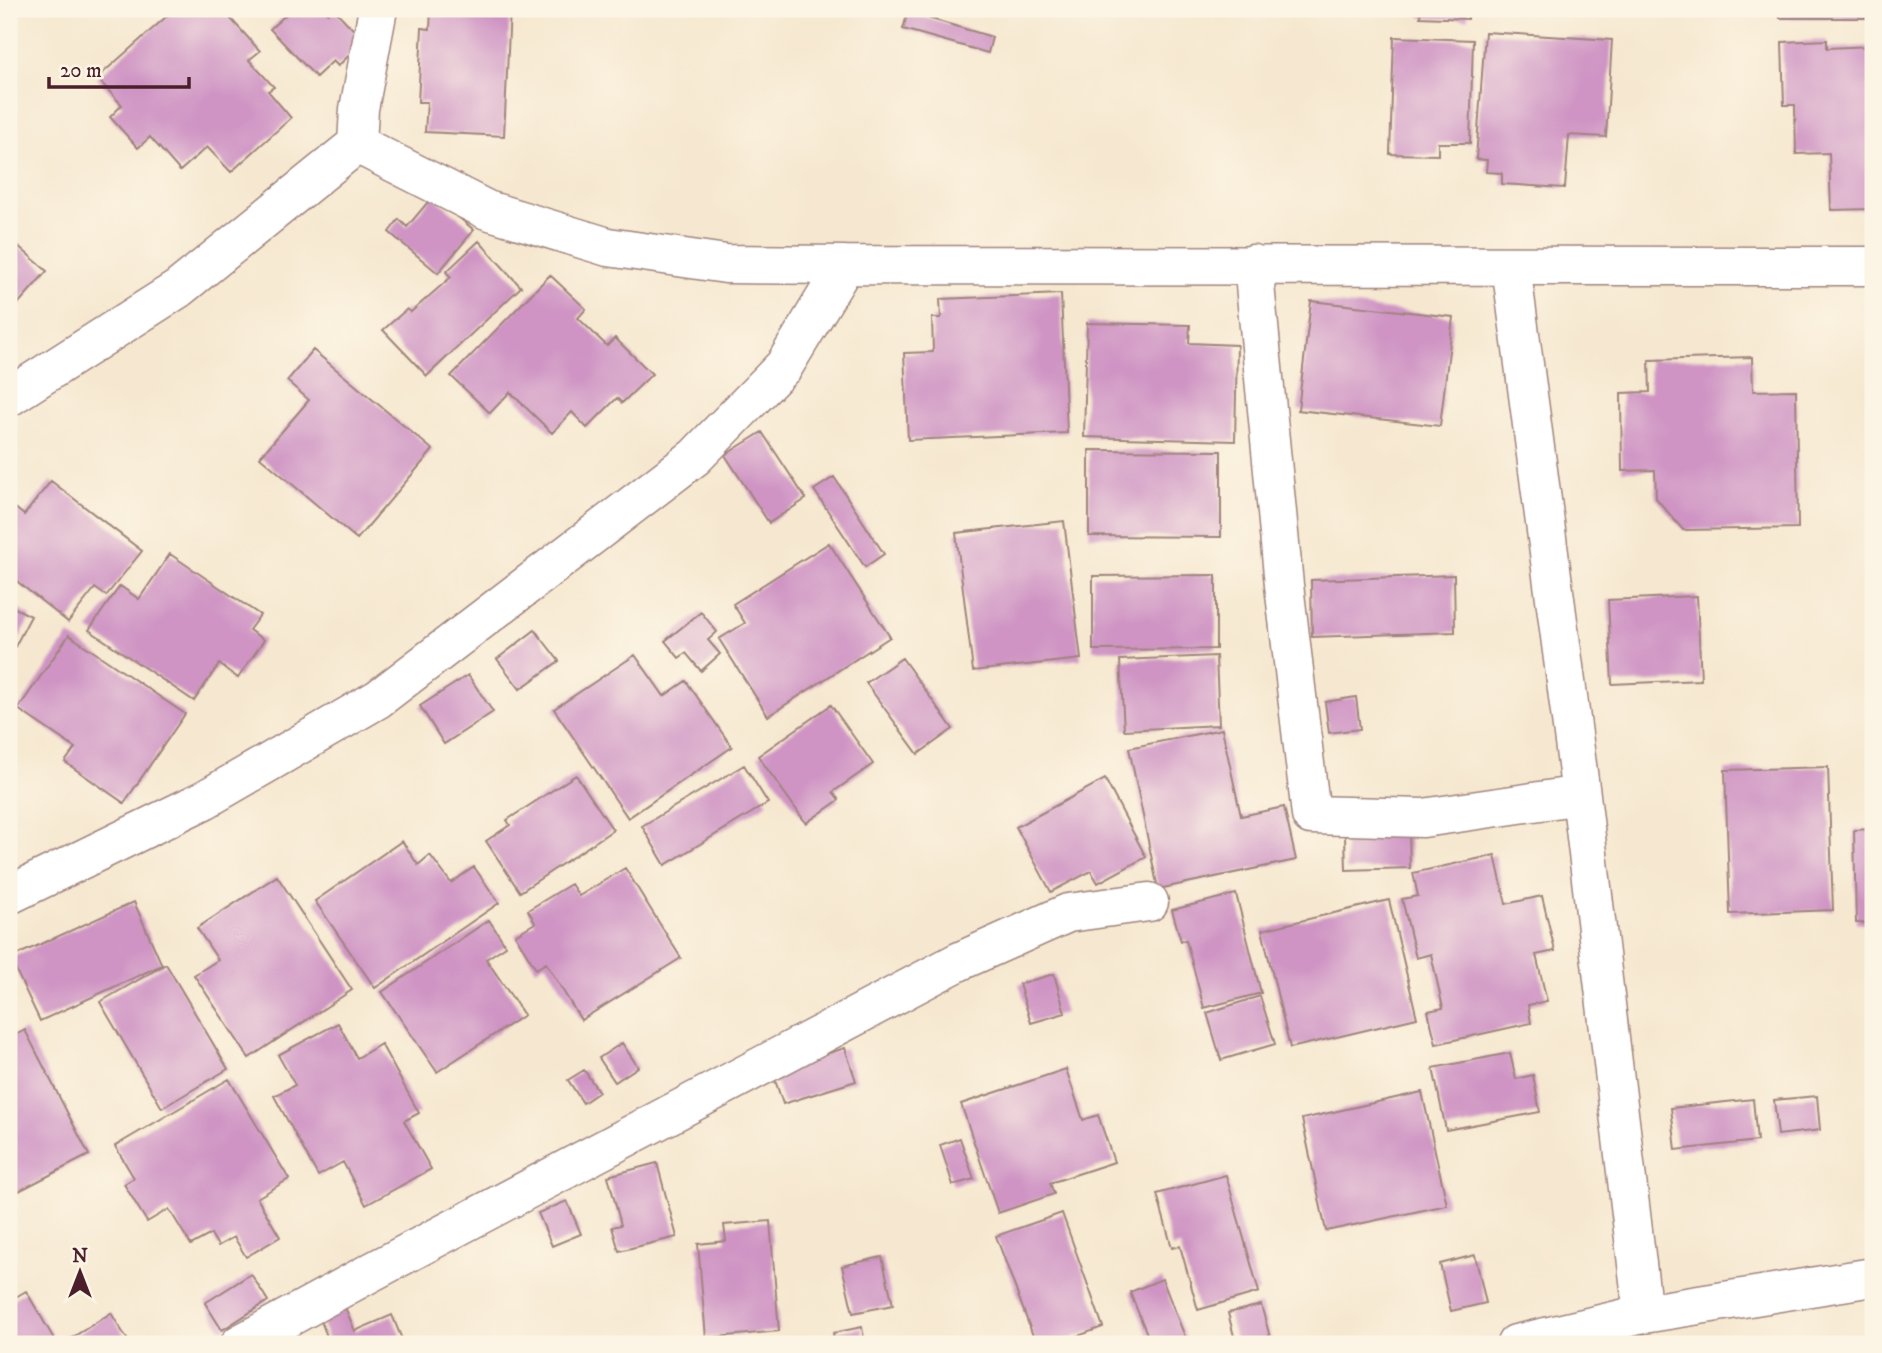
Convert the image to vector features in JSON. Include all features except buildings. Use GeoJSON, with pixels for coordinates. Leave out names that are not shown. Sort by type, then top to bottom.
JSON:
{"type":"FeatureCollection","features":[{"type":"Feature","properties":{"kind":"street"},"geometry":{"type":"LineString","coordinates":[[9,397],[178,289],[358,144],[359,108],[379,9]]}},
{"type":"Feature","properties":{"kind":"street"},"geometry":{"type":"LineString","coordinates":[[358,144],[487,210],[608,247],[726,264],[1873,266]]}},
{"type":"Feature","properties":{"kind":"street"},"geometry":{"type":"LineString","coordinates":[[1253,264],[1284,585],[1311,815],[1423,818],[1581,795]]}},
{"type":"Feature","properties":{"kind":"street"},"geometry":{"type":"LineString","coordinates":[[9,895],[204,800],[388,691],[695,457],[784,366],[845,265]]}},
{"type":"Feature","properties":{"kind":"street"},"geometry":{"type":"LineString","coordinates":[[1511,266],[1581,795],[1643,1314]]}},
{"type":"Feature","properties":{"kind":"street"},"geometry":{"type":"LineString","coordinates":[[240,1344],[958,962],[1068,913],[1149,902]]}},
{"type":"Feature","properties":{"kind":"street"},"geometry":{"type":"LineString","coordinates":[[1516,1344],[1643,1314],[1873,1278]]}}]}
